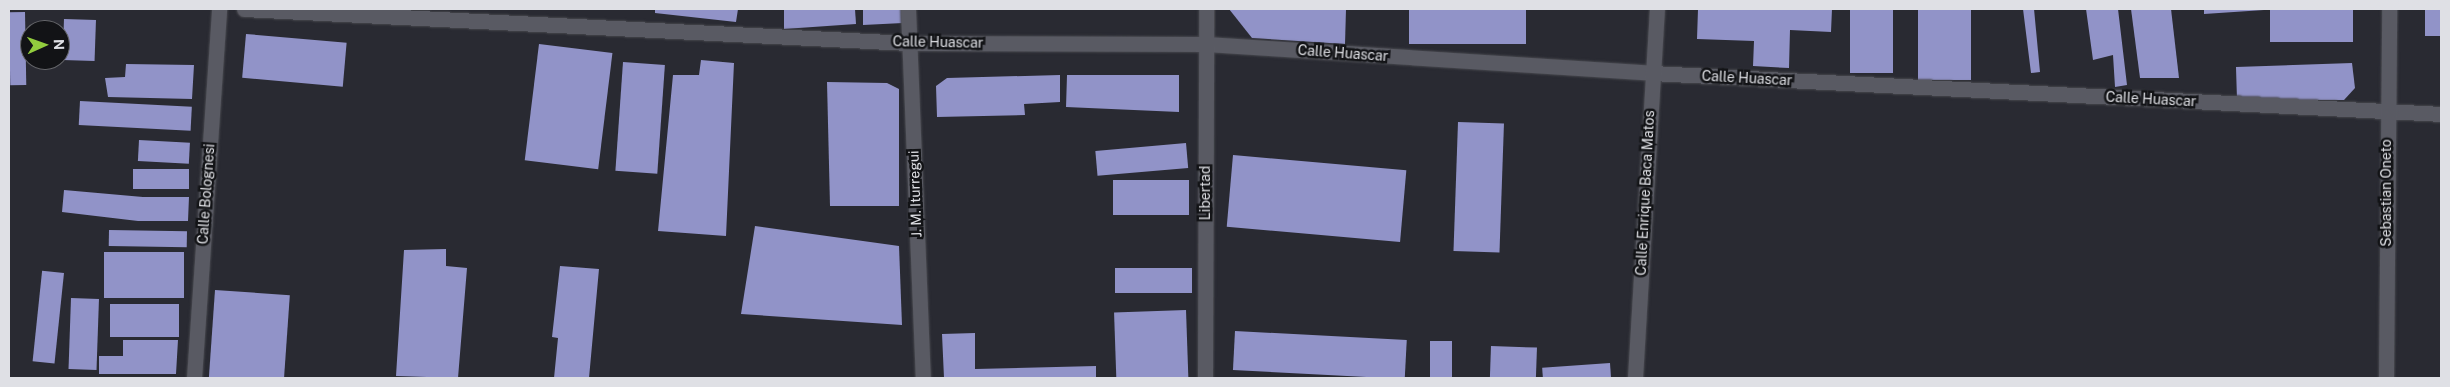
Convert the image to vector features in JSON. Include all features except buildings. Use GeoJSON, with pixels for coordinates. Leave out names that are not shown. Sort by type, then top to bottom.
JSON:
{"type":"FeatureCollection","features":[{"type":"Feature","properties":{"kind":"street","name":"Calle Bolognesi"},"geometry":{"type":"LineString","coordinates":[[194,378],[219,9]]}},
{"type":"Feature","properties":{"kind":"street","name":"Calle Huascar"},"geometry":{"type":"LineString","coordinates":[[244,9],[909,43],[1206,44],[1652,72],[2441,114]]}},
{"type":"Feature","properties":{"kind":"street","name":"J. M. Iturregui"},"geometry":{"type":"LineString","coordinates":[[908,9],[923,378]]}},
{"type":"Feature","properties":{"kind":"street","name":"Libertad"},"geometry":{"type":"LineString","coordinates":[[1205,378],[1206,9]]}},
{"type":"Feature","properties":{"kind":"street","name":"Calle Enrique Baca Matos"},"geometry":{"type":"LineString","coordinates":[[1635,378],[1657,9]]}},
{"type":"Feature","properties":{"kind":"street","name":"Sebastian Oneto"},"geometry":{"type":"LineString","coordinates":[[2386,378],[2386,112],[2389,9]]}}]}
